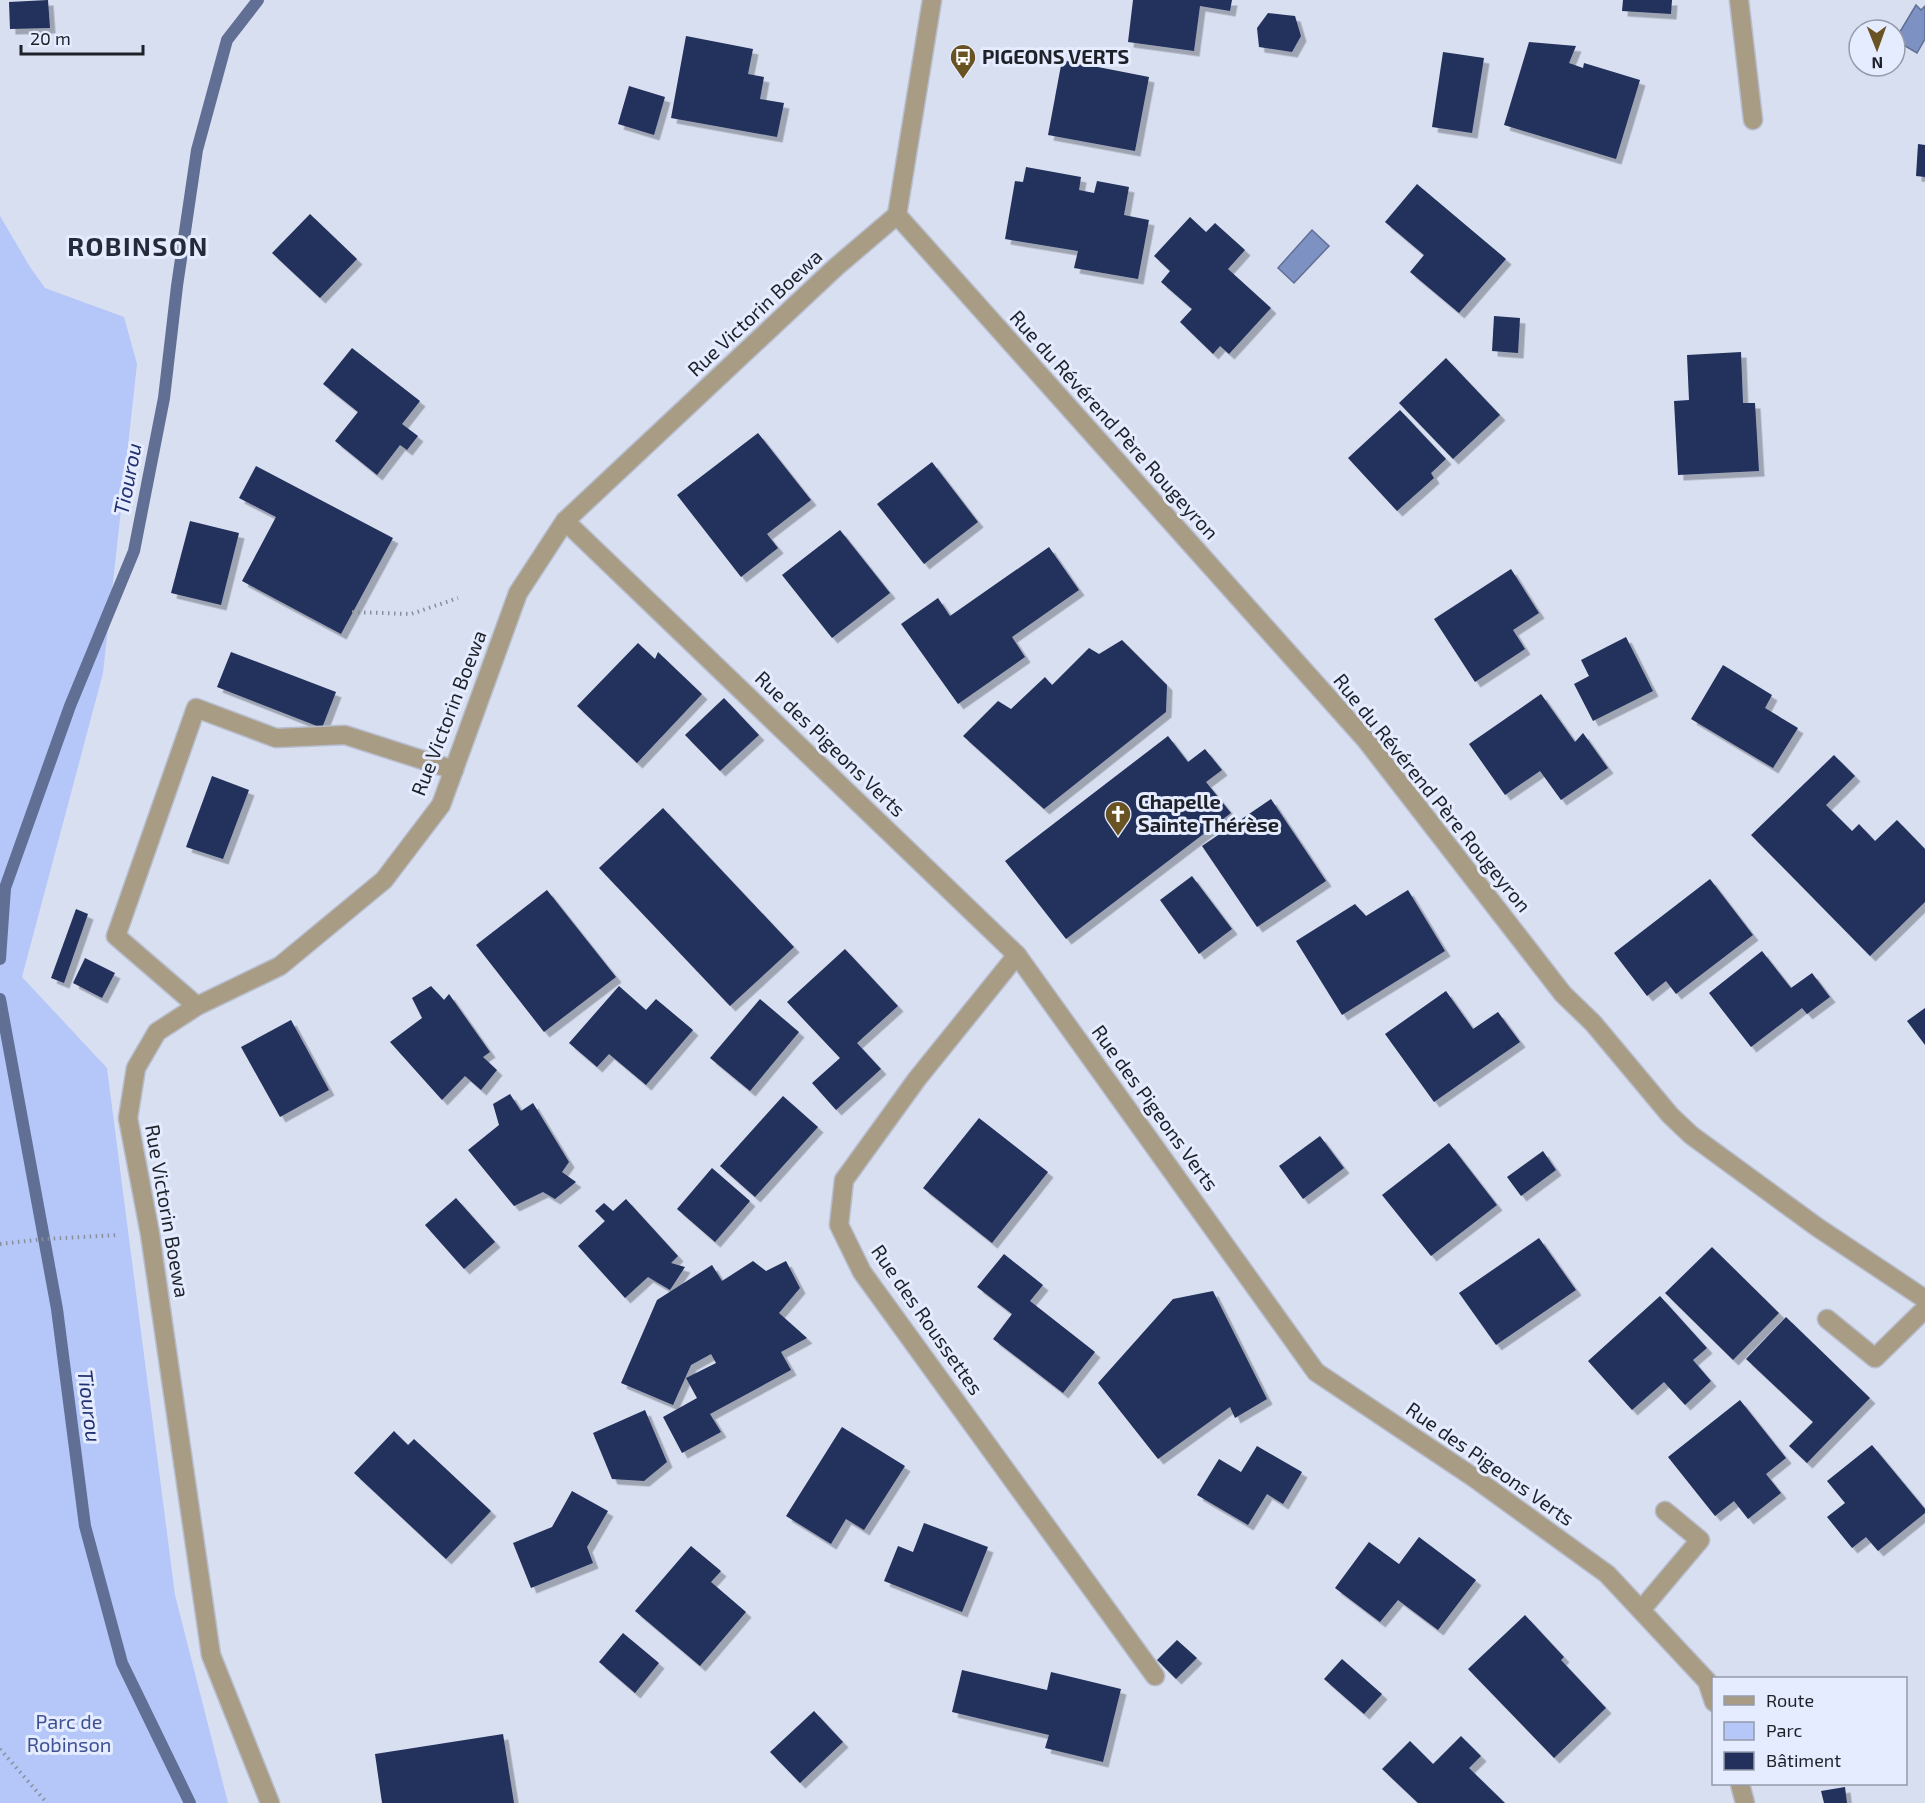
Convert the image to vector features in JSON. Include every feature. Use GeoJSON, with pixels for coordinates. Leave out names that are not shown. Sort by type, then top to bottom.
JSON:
{"type":"FeatureCollection","features":[{"type":"Feature","properties":{"kind":"street"},"geometry":{"type":"LineString","coordinates":[[897,215],[932,0]]}},
{"type":"Feature","properties":{"kind":"street"},"geometry":{"type":"LineString","coordinates":[[1739,0],[1753,120]]}},
{"type":"Feature","properties":{"kind":"street","name":"Rue Victorin Boewa"},"geometry":{"type":"LineString","coordinates":[[270,1803],[211,1655],[150,1234],[128,1118],[136,1068],[157,1032],[197,1005],[280,966],[384,880],[441,805],[518,593],[566,520],[836,267],[897,215]]}},
{"type":"Feature","properties":{"kind":"street","name":"Rue du Révérend Père Rougeyron"},"geometry":{"type":"LineString","coordinates":[[897,215],[1366,740],[1563,994],[1593,1023],[1670,1115],[1691,1135],[1783,1203],[1925,1299]]}},
{"type":"Feature","properties":{"kind":"street","name":"Rue des Pigeons Verts"},"geometry":{"type":"LineString","coordinates":[[566,520],[1017,955],[1316,1371],[1473,1477],[1607,1574],[1707,1681],[1712,1698]]}},
{"type":"Feature","properties":{"kind":"street"},"geometry":{"type":"LineString","coordinates":[[197,1005],[116,936],[196,708],[276,738],[345,735],[454,770]]}},
{"type":"Feature","properties":{"kind":"street","name":"Rue des Roussettes"},"geometry":{"type":"LineString","coordinates":[[1017,955],[917,1078],[844,1180],[839,1225],[862,1272],[1155,1676]]}},
{"type":"Feature","properties":{"kind":"street"},"geometry":{"type":"LineString","coordinates":[[1827,1319],[1875,1358],[1925,1309]]}},
{"type":"Feature","properties":{"kind":"street"},"geometry":{"type":"LineString","coordinates":[[1641,1610],[1700,1540],[1665,1511]]}},
{"type":"Feature","properties":{"kind":"street"},"geometry":{"type":"LineString","coordinates":[[1740,1785],[1745,1803]]}},
{"type":"Feature","properties":{"kind":"path"},"geometry":{"type":"LineString","coordinates":[[352,612],[411,614],[458,598]]}},
{"type":"Feature","properties":{"kind":"path"},"geometry":{"type":"LineString","coordinates":[[0,1244],[24,1240],[150,1234]]}},
{"type":"Feature","properties":{"kind":"path"},"geometry":{"type":"LineString","coordinates":[[0,1749],[46,1803]]}},
{"type":"Feature","properties":{"kind":"green space","name":"Parc de Robinson"},"geometry":{"type":"Polygon","coordinates":[[[0,216],[45,288],[124,317],[137,364],[103,673],[22,977],[107,1068],[175,1595],[228,1803],[0,1803],[0,216]]]}},
{"type":"Feature","properties":{"kind":"shaded area"},"geometry":{"type":"Polygon","coordinates":[[[1916,5],[1921,10],[1925,6],[1925,39],[1917,53],[1907,47],[1907,20],[1916,5]]]}},
{"type":"Feature","properties":{"kind":"shaded area"},"geometry":{"type":"Polygon","coordinates":[[[1312,230],[1329,246],[1294,283],[1278,268],[1312,230]]]}},
{"type":"Feature","properties":{"kind":"building"},"geometry":{"type":"Polygon","coordinates":[[[48,0],[50,28],[10,29],[9,2],[48,0]]]}},
{"type":"Feature","properties":{"kind":"building"},"geometry":{"type":"Polygon","coordinates":[[[1133,0],[1232,0],[1230,11],[1200,6],[1194,51],[1128,42],[1133,0]]]}},
{"type":"Feature","properties":{"kind":"building"},"geometry":{"type":"Polygon","coordinates":[[[1623,0],[1672,0],[1671,14],[1622,11],[1623,0]]]}},
{"type":"Feature","properties":{"kind":"building"},"geometry":{"type":"Polygon","coordinates":[[[1268,13],[1295,16],[1301,36],[1292,52],[1259,47],[1257,28],[1268,13]]]}},
{"type":"Feature","properties":{"kind":"building"},"geometry":{"type":"Polygon","coordinates":[[[686,36],[753,49],[748,74],[764,77],[760,99],[784,103],[777,137],[671,118],[686,36]]]}},
{"type":"Feature","properties":{"kind":"building"},"geometry":{"type":"Polygon","coordinates":[[[1529,42],[1576,46],[1569,63],[1583,68],[1584,63],[1640,80],[1616,159],[1504,125],[1529,42]]]}},
{"type":"Feature","properties":{"kind":"building"},"geometry":{"type":"Polygon","coordinates":[[[1443,52],[1484,58],[1472,133],[1432,127],[1443,52]]]}},
{"type":"Feature","properties":{"kind":"building"},"geometry":{"type":"Polygon","coordinates":[[[1062,60],[1149,77],[1135,151],[1048,135],[1062,60]]]}},
{"type":"Feature","properties":{"kind":"building"},"geometry":{"type":"Polygon","coordinates":[[[629,86],[665,97],[654,135],[618,124],[629,86]]]}},
{"type":"Feature","properties":{"kind":"building"},"geometry":{"type":"Polygon","coordinates":[[[1918,144],[1925,145],[1925,177],[1916,176],[1918,144]]]}},
{"type":"Feature","properties":{"kind":"building"},"geometry":{"type":"Polygon","coordinates":[[[1026,167],[1081,177],[1079,190],[1094,193],[1097,181],[1129,187],[1124,215],[1149,220],[1138,279],[1074,268],[1078,251],[1005,239],[1015,181],[1023,182],[1026,167]]]}},
{"type":"Feature","properties":{"kind":"building"},"geometry":{"type":"Polygon","coordinates":[[[1417,184],[1506,259],[1459,313],[1410,272],[1424,255],[1385,222],[1417,184]]]}},
{"type":"Feature","properties":{"kind":"building"},"geometry":{"type":"Polygon","coordinates":[[[310,214],[357,259],[320,298],[272,253],[310,214]]]}},
{"type":"Feature","properties":{"kind":"building"},"geometry":{"type":"Polygon","coordinates":[[[1190,217],[1206,232],[1215,223],[1245,250],[1228,269],[1271,308],[1229,354],[1220,346],[1213,354],[1180,322],[1192,309],[1161,282],[1170,271],[1154,256],[1190,217]]]}},
{"type":"Feature","properties":{"kind":"building"},"geometry":{"type":"Polygon","coordinates":[[[1494,316],[1520,318],[1518,353],[1492,351],[1494,316]]]}},
{"type":"Feature","properties":{"kind":"building"},"geometry":{"type":"Polygon","coordinates":[[[352,348],[420,401],[402,424],[418,436],[407,450],[400,445],[377,475],[335,441],[358,412],[323,384],[352,348]]]}},
{"type":"Feature","properties":{"kind":"building"},"geometry":{"type":"Polygon","coordinates":[[[1741,352],[1743,403],[1755,403],[1759,471],[1678,475],[1674,401],[1689,400],[1687,355],[1741,352]]]}},
{"type":"Feature","properties":{"kind":"building"},"geometry":{"type":"Polygon","coordinates":[[[1446,358],[1500,415],[1453,459],[1399,403],[1446,358]]]}},
{"type":"Feature","properties":{"kind":"building"},"geometry":{"type":"Polygon","coordinates":[[[1400,410],[1446,459],[1431,473],[1434,478],[1397,511],[1348,458],[1400,410]]]}},
{"type":"Feature","properties":{"kind":"building"},"geometry":{"type":"Polygon","coordinates":[[[758,433],[811,500],[767,534],[778,548],[741,577],[677,495],[758,433]]]}},
{"type":"Feature","properties":{"kind":"building"},"geometry":{"type":"Polygon","coordinates":[[[932,462],[978,522],[924,564],[877,504],[932,462]]]}},
{"type":"Feature","properties":{"kind":"building"},"geometry":{"type":"Polygon","coordinates":[[[256,466],[393,538],[341,634],[242,581],[276,517],[239,498],[256,466]]]}},
{"type":"Feature","properties":{"kind":"building"},"geometry":{"type":"Polygon","coordinates":[[[190,521],[239,533],[221,605],[171,593],[190,521]]]}},
{"type":"Feature","properties":{"kind":"building"},"geometry":{"type":"Polygon","coordinates":[[[840,530],[890,593],[832,638],[782,575],[840,530]]]}},
{"type":"Feature","properties":{"kind":"building"},"geometry":{"type":"Polygon","coordinates":[[[1049,547],[1079,590],[1012,637],[1025,657],[958,704],[901,624],[938,598],[950,616],[1049,547]]]}},
{"type":"Feature","properties":{"kind":"building"},"geometry":{"type":"Polygon","coordinates":[[[1511,569],[1539,613],[1513,630],[1525,649],[1475,682],[1434,619],[1511,569]]]}},
{"type":"Feature","properties":{"kind":"building"},"geometry":{"type":"Polygon","coordinates":[[[1626,637],[1653,691],[1593,721],[1574,684],[1589,676],[1581,660],[1626,637]]]}},
{"type":"Feature","properties":{"kind":"building"},"geometry":{"type":"Polygon","coordinates":[[[1122,640],[1167,685],[1166,712],[1044,809],[963,736],[998,701],[1011,709],[1045,677],[1052,685],[1089,648],[1099,654],[1122,640]]]}},
{"type":"Feature","properties":{"kind":"building"},"geometry":{"type":"Polygon","coordinates":[[[638,643],[655,659],[658,652],[702,694],[637,763],[577,706],[638,643]]]}},
{"type":"Feature","properties":{"kind":"building"},"geometry":{"type":"Polygon","coordinates":[[[231,652],[336,692],[322,728],[217,687],[231,652]]]}},
{"type":"Feature","properties":{"kind":"building"},"geometry":{"type":"Polygon","coordinates":[[[1723,665],[1772,695],[1765,708],[1798,728],[1773,768],[1691,719],[1723,665]]]}},
{"type":"Feature","properties":{"kind":"building"},"geometry":{"type":"Polygon","coordinates":[[[1541,694],[1575,742],[1583,733],[1608,768],[1561,800],[1540,771],[1505,795],[1469,744],[1541,694]]]}},
{"type":"Feature","properties":{"kind":"building"},"geometry":{"type":"Polygon","coordinates":[[[724,698],[759,735],[720,771],[685,735],[724,698]]]}},
{"type":"Feature","properties":{"kind":"building","name":"Chapelle Sainte Thérèse"},"geometry":{"type":"Polygon","coordinates":[[[1168,736],[1188,762],[1205,749],[1222,770],[1206,782],[1231,813],[1066,939],[1005,861],[1168,736]]]}},
{"type":"Feature","properties":{"kind":"building"},"geometry":{"type":"Polygon","coordinates":[[[1834,755],[1855,776],[1826,805],[1852,831],[1859,824],[1875,841],[1897,820],[1925,849],[1925,902],[1870,956],[1751,835],[1834,755]]]}},
{"type":"Feature","properties":{"kind":"building"},"geometry":{"type":"Polygon","coordinates":[[[212,776],[249,790],[223,859],[186,847],[212,776]]]}},
{"type":"Feature","properties":{"kind":"building"},"geometry":{"type":"Polygon","coordinates":[[[1271,799],[1326,881],[1257,927],[1202,846],[1271,799]]]}},
{"type":"Feature","properties":{"kind":"building"},"geometry":{"type":"Polygon","coordinates":[[[663,808],[794,947],[730,1006],[599,868],[663,808]]]}},
{"type":"Feature","properties":{"kind":"building"},"geometry":{"type":"Polygon","coordinates":[[[1192,876],[1232,929],[1199,954],[1160,900],[1192,876]]]}},
{"type":"Feature","properties":{"kind":"building"},"geometry":{"type":"Polygon","coordinates":[[[1710,879],[1753,935],[1676,994],[1666,981],[1647,996],[1614,953],[1710,879]]]}},
{"type":"Feature","properties":{"kind":"building"},"geometry":{"type":"Polygon","coordinates":[[[547,890],[616,977],[544,1032],[476,945],[547,890]]]}},
{"type":"Feature","properties":{"kind":"building"},"geometry":{"type":"Polygon","coordinates":[[[1408,890],[1445,951],[1342,1015],[1296,941],[1355,904],[1366,916],[1408,890]]]}},
{"type":"Feature","properties":{"kind":"building"},"geometry":{"type":"Polygon","coordinates":[[[76,909],[88,914],[64,983],[51,978],[76,909]]]}},
{"type":"Feature","properties":{"kind":"building"},"geometry":{"type":"Polygon","coordinates":[[[845,949],[898,1006],[857,1043],[881,1069],[836,1110],[812,1083],[840,1058],[787,1002],[845,949]]]}},
{"type":"Feature","properties":{"kind":"building"},"geometry":{"type":"Polygon","coordinates":[[[1762,951],[1791,988],[1812,973],[1830,997],[1807,1014],[1802,1008],[1751,1047],[1709,993],[1762,951]]]}},
{"type":"Feature","properties":{"kind":"building"},"geometry":{"type":"Polygon","coordinates":[[[85,958],[115,973],[102,998],[73,983],[85,958]]]}},
{"type":"Feature","properties":{"kind":"building"},"geometry":{"type":"Polygon","coordinates":[[[431,986],[444,1000],[449,994],[490,1052],[483,1057],[497,1070],[481,1090],[465,1076],[442,1100],[390,1042],[422,1018],[412,998],[431,986]]]}},
{"type":"Feature","properties":{"kind":"building"},"geometry":{"type":"Polygon","coordinates":[[[619,986],[646,1010],[656,999],[693,1030],[646,1085],[609,1054],[597,1067],[569,1043],[619,986]]]}},
{"type":"Feature","properties":{"kind":"building"},"geometry":{"type":"Polygon","coordinates":[[[1446,991],[1473,1029],[1498,1012],[1520,1042],[1434,1102],[1385,1034],[1446,991]]]}},
{"type":"Feature","properties":{"kind":"building"},"geometry":{"type":"Polygon","coordinates":[[[760,999],[799,1032],[750,1091],[710,1058],[760,999]]]}},
{"type":"Feature","properties":{"kind":"building"},"geometry":{"type":"Polygon","coordinates":[[[1925,1008],[1925,1045],[1907,1021],[1925,1008]]]}},
{"type":"Feature","properties":{"kind":"building"},"geometry":{"type":"Polygon","coordinates":[[[291,1020],[329,1090],[280,1117],[241,1047],[291,1020]]]}},
{"type":"Feature","properties":{"kind":"building"},"geometry":{"type":"Polygon","coordinates":[[[510,1094],[521,1111],[533,1103],[569,1162],[562,1172],[576,1182],[555,1199],[543,1192],[514,1206],[468,1150],[499,1125],[493,1104],[510,1094]]]}},
{"type":"Feature","properties":{"kind":"building"},"geometry":{"type":"Polygon","coordinates":[[[783,1096],[818,1127],[755,1197],[720,1166],[783,1096]]]}},
{"type":"Feature","properties":{"kind":"building"},"geometry":{"type":"Polygon","coordinates":[[[979,1118],[1048,1172],[992,1243],[923,1188],[979,1118]]]}},
{"type":"Feature","properties":{"kind":"building"},"geometry":{"type":"Polygon","coordinates":[[[1320,1136],[1344,1168],[1303,1199],[1279,1166],[1320,1136]]]}},
{"type":"Feature","properties":{"kind":"building"},"geometry":{"type":"Polygon","coordinates":[[[1449,1143],[1497,1205],[1431,1256],[1382,1195],[1449,1143]]]}},
{"type":"Feature","properties":{"kind":"building"},"geometry":{"type":"Polygon","coordinates":[[[1543,1151],[1556,1170],[1521,1196],[1507,1177],[1543,1151]]]}},
{"type":"Feature","properties":{"kind":"building"},"geometry":{"type":"Polygon","coordinates":[[[712,1168],[750,1201],[715,1242],[677,1209],[712,1168]]]}},
{"type":"Feature","properties":{"kind":"building"},"geometry":{"type":"Polygon","coordinates":[[[456,1198],[495,1242],[464,1269],[425,1225],[456,1198]]]}},
{"type":"Feature","properties":{"kind":"building"},"geometry":{"type":"Polygon","coordinates":[[[626,1199],[678,1256],[671,1263],[685,1267],[670,1290],[648,1277],[625,1298],[578,1246],[605,1221],[595,1211],[604,1203],[613,1211],[626,1199]]]}},
{"type":"Feature","properties":{"kind":"building"},"geometry":{"type":"Polygon","coordinates":[[[1539,1238],[1576,1290],[1496,1345],[1459,1293],[1539,1238]]]}},
{"type":"Feature","properties":{"kind":"building"},"geometry":{"type":"Polygon","coordinates":[[[1712,1247],[1779,1313],[1733,1360],[1665,1293],[1712,1247]]]}},
{"type":"Feature","properties":{"kind":"building"},"geometry":{"type":"Polygon","coordinates":[[[1004,1254],[1043,1285],[1030,1301],[1095,1352],[1063,1393],[993,1339],[1012,1314],[977,1287],[1004,1254]]]}},
{"type":"Feature","properties":{"kind":"building"},"geometry":{"type":"Polygon","coordinates":[[[753,1261],[766,1271],[786,1261],[800,1288],[779,1313],[807,1338],[781,1352],[791,1370],[710,1414],[721,1432],[682,1453],[663,1417],[697,1398],[686,1378],[716,1363],[711,1354],[691,1365],[673,1405],[621,1383],[657,1300],[712,1265],[722,1281],[753,1261]]]}},
{"type":"Feature","properties":{"kind":"building"},"geometry":{"type":"Polygon","coordinates":[[[1213,1291],[1267,1399],[1235,1418],[1230,1407],[1158,1459],[1098,1383],[1173,1299],[1213,1291]]]}},
{"type":"Feature","properties":{"kind":"building"},"geometry":{"type":"Polygon","coordinates":[[[1660,1296],[1707,1348],[1693,1360],[1711,1381],[1685,1405],[1664,1382],[1632,1410],[1588,1361],[1660,1296]]]}},
{"type":"Feature","properties":{"kind":"building"},"geometry":{"type":"Polygon","coordinates":[[[1786,1317],[1870,1398],[1807,1463],[1789,1446],[1813,1422],[1746,1359],[1786,1317]]]}},
{"type":"Feature","properties":{"kind":"building"},"geometry":{"type":"Polygon","coordinates":[[[1740,1400],[1786,1458],[1766,1474],[1781,1493],[1748,1519],[1734,1501],[1715,1516],[1668,1457],[1740,1400]]]}},
{"type":"Feature","properties":{"kind":"building"},"geometry":{"type":"Polygon","coordinates":[[[645,1410],[667,1462],[644,1481],[612,1479],[593,1433],[645,1410]]]}},
{"type":"Feature","properties":{"kind":"building"},"geometry":{"type":"Polygon","coordinates":[[[842,1427],[905,1466],[864,1530],[846,1519],[831,1544],[786,1516],[842,1427]]]}},
{"type":"Feature","properties":{"kind":"building"},"geometry":{"type":"Polygon","coordinates":[[[394,1431],[408,1445],[414,1439],[491,1511],[446,1559],[354,1473],[394,1431]]]}},
{"type":"Feature","properties":{"kind":"building"},"geometry":{"type":"Polygon","coordinates":[[[1872,1445],[1925,1509],[1925,1513],[1878,1551],[1866,1537],[1852,1548],[1827,1517],[1845,1503],[1827,1481],[1872,1445]]]}},
{"type":"Feature","properties":{"kind":"building"},"geometry":{"type":"Polygon","coordinates":[[[1257,1446],[1302,1472],[1283,1504],[1267,1494],[1248,1525],[1197,1495],[1219,1459],[1241,1472],[1257,1446]]]}},
{"type":"Feature","properties":{"kind":"building"},"geometry":{"type":"Polygon","coordinates":[[[572,1491],[608,1511],[587,1547],[593,1563],[531,1588],[513,1543],[552,1527],[572,1491]]]}},
{"type":"Feature","properties":{"kind":"building"},"geometry":{"type":"Polygon","coordinates":[[[924,1523],[988,1547],[962,1612],[884,1581],[898,1546],[913,1552],[924,1523]]]}},
{"type":"Feature","properties":{"kind":"building"},"geometry":{"type":"Polygon","coordinates":[[[1419,1537],[1476,1580],[1438,1630],[1398,1600],[1380,1622],[1335,1588],[1369,1542],[1399,1564],[1419,1537]]]}},
{"type":"Feature","properties":{"kind":"building"},"geometry":{"type":"Polygon","coordinates":[[[691,1546],[721,1571],[711,1582],[746,1612],[700,1666],[635,1611],[691,1546]]]}},
{"type":"Feature","properties":{"kind":"building"},"geometry":{"type":"Polygon","coordinates":[[[1525,1615],[1564,1657],[1561,1660],[1606,1708],[1554,1758],[1468,1669],[1525,1615]]]}},
{"type":"Feature","properties":{"kind":"building"},"geometry":{"type":"Polygon","coordinates":[[[623,1633],[659,1663],[635,1693],[599,1662],[623,1633]]]}},
{"type":"Feature","properties":{"kind":"building"},"geometry":{"type":"Polygon","coordinates":[[[1177,1640],[1197,1658],[1176,1679],[1157,1660],[1177,1640]]]}},
{"type":"Feature","properties":{"kind":"building"},"geometry":{"type":"Polygon","coordinates":[[[1342,1659],[1382,1694],[1364,1714],[1324,1679],[1342,1659]]]}},
{"type":"Feature","properties":{"kind":"building"},"geometry":{"type":"Polygon","coordinates":[[[962,1670],[1047,1690],[1051,1672],[1121,1689],[1103,1762],[1045,1748],[1049,1735],[952,1712],[962,1670]]]}},
{"type":"Feature","properties":{"kind":"building"},"geometry":{"type":"Polygon","coordinates":[[[814,1711],[843,1742],[800,1783],[770,1752],[814,1711]]]}},
{"type":"Feature","properties":{"kind":"building"},"geometry":{"type":"Polygon","coordinates":[[[503,1734],[514,1803],[382,1803],[375,1754],[503,1734]]]}},
{"type":"Feature","properties":{"kind":"building"},"geometry":{"type":"Polygon","coordinates":[[[1461,1736],[1481,1756],[1469,1768],[1505,1803],[1418,1803],[1382,1769],[1410,1741],[1433,1764],[1461,1736]]]}},
{"type":"Feature","properties":{"kind":"building"},"geometry":{"type":"Polygon","coordinates":[[[1845,1787],[1847,1803],[1824,1803],[1821,1791],[1845,1787]]]}},
{"type":"Feature","properties":{"kind":"waterway","name":"Tiourou"},"geometry":{"type":"LineString","coordinates":[[0,959],[5,888],[70,706],[134,551],[164,398],[177,286],[197,150],[227,40],[258,0]]}},
{"type":"Feature","properties":{"kind":"waterway","name":"Tiourou"},"geometry":{"type":"LineString","coordinates":[[0,999],[57,1309],[85,1526],[122,1663],[190,1803]]}},
{"type":"Feature","properties":{"kind":"place","name":"PIGEONS VERTS"},"geometry":{"type":"Point","coordinates":[963,80]}},
{"type":"Feature","properties":{"kind":"place","name":"Chapelle Sainte Thérèse"},"geometry":{"type":"Point","coordinates":[1118,837]}},
{"type":"Feature","properties":{"kind":"district","name":"ROBINSON"},"geometry":{"type":"Point","coordinates":[138,247]}}]}
